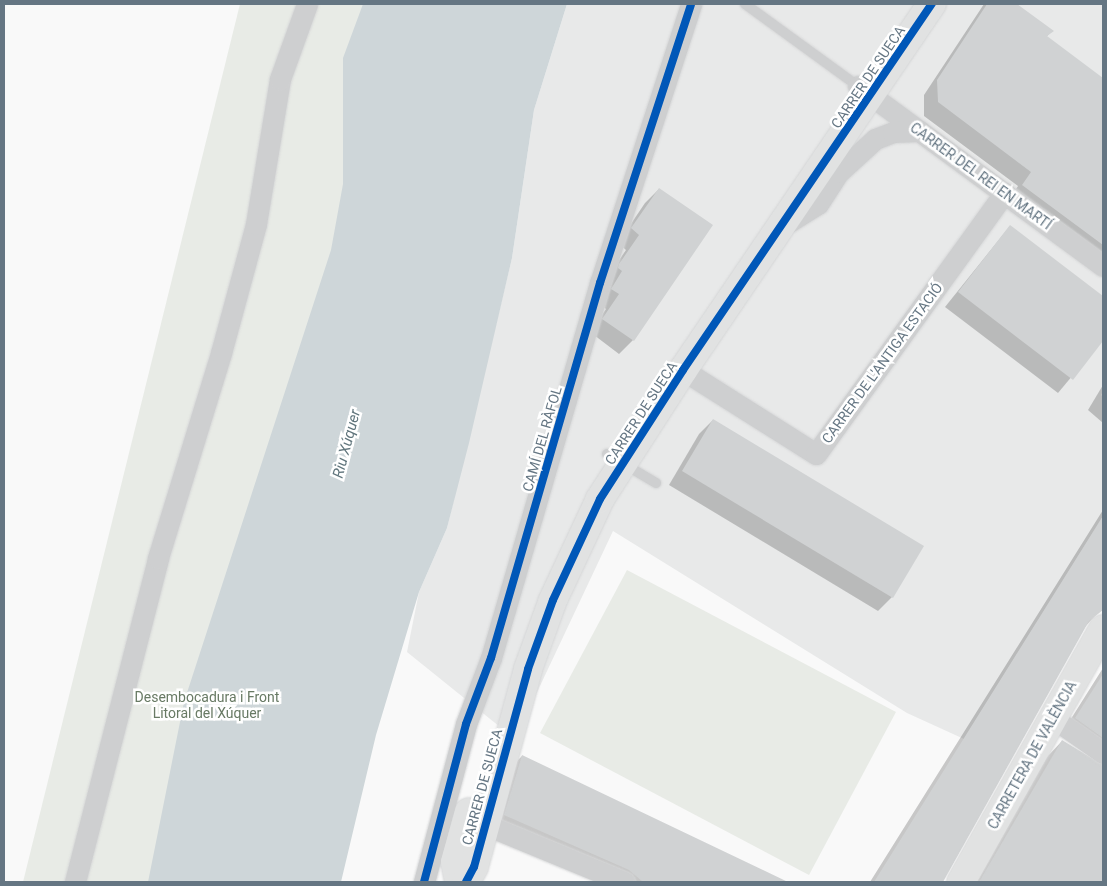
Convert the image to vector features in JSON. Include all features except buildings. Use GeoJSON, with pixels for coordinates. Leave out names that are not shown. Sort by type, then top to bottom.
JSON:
{"type":"FeatureCollection","features":[{"type":"Feature","properties":{"kind":"street"},"geometry":{"type":"LineString","coordinates":[[75,882],[158,558],[221,353],[256,224],[280,79],[307,4]]}},
{"type":"Feature","properties":{"kind":"street","name":"CAMÍ DEL RÀFOL"},"geometry":{"type":"LineString","coordinates":[[424,882],[466,724],[492,658],[600,283],[691,4]]}},
{"type":"Feature","properties":{"kind":"street","name":"CARRER DE SUECA"},"geometry":{"type":"LineString","coordinates":[[615,460],[683,370],[784,225],[865,90],[913,4]]}},
{"type":"Feature","properties":{"kind":"street","name":"CARRER DE SUECA"},"geometry":{"type":"LineString","coordinates":[[457,877],[553,600],[596,508],[615,460],[865,90],[932,4]]}},
{"type":"Feature","properties":{"kind":"street","name":"CARRER DEL REI EN MARTÍ"},"geometry":{"type":"LineString","coordinates":[[865,90],[1103,266]]}},
{"type":"Feature","properties":{"kind":"street"},"geometry":{"type":"LineString","coordinates":[[784,225],[818,204],[839,172],[875,139],[893,132],[920,132]]}},
{"type":"Feature","properties":{"kind":"street","name":"CARRER DE L'ANTIGA ESTACIÓ"},"geometry":{"type":"LineString","coordinates":[[683,370],[816,454],[1004,193]]}},
{"type":"Feature","properties":{"kind":"street","name":"CARRETERA DE VALÈNCIA"},"geometry":{"type":"LineString","coordinates":[[961,882],[1103,629]]}},
{"type":"Feature","properties":{"kind":"street"},"geometry":{"type":"LineString","coordinates":[[1053,718],[1103,753]]}},
{"type":"Feature","properties":{"kind":"street"},"geometry":{"type":"LineString","coordinates":[[477,821],[624,882]]}},
{"type":"Feature","properties":{"kind":"lane"},"geometry":{"type":"LineString","coordinates":[[745,4],[865,90]]}},
{"type":"Feature","properties":{"kind":"lane"},"geometry":{"type":"LineString","coordinates":[[615,460],[656,483]]}},
{"type":"Feature","properties":{"kind":"shaded area"},"geometry":{"type":"Polygon","coordinates":[[[567,4],[1103,4],[1103,391],[1101,395],[1103,397],[1103,516],[964,739],[907,713],[613,531],[515,739],[407,652],[419,592],[447,528],[512,258],[534,110],[567,4]]]}},
{"type":"Feature","properties":{"kind":"green space","name":"Desembocadura i Front Litoral del Xúquer"},"geometry":{"type":"Polygon","coordinates":[[[240,4],[518,4],[298,882],[23,882],[240,4]]]}},
{"type":"Feature","properties":{"kind":"green space"},"geometry":{"type":"Polygon","coordinates":[[[627,570],[896,712],[809,875],[540,733],[627,570]]]}},
{"type":"Feature","properties":{"kind":"water","name":"Riu Xúquer"},"geometry":{"type":"Polygon","coordinates":[[[363,4],[567,4],[534,110],[512,258],[469,443],[447,528],[419,592],[376,735],[341,882],[148,882],[184,702],[331,250],[343,184],[343,58],[363,4]]]}},
{"type":"Feature","properties":{"kind":"cycle path"},"geometry":{"type":"LineString","coordinates":[[424,882],[466,724],[491,658],[600,283],[691,4]]}},
{"type":"Feature","properties":{"kind":"cycle path"},"geometry":{"type":"LineString","coordinates":[[466,882],[474,867],[528,669],[553,600],[600,499],[683,370],[932,4]]}}]}
